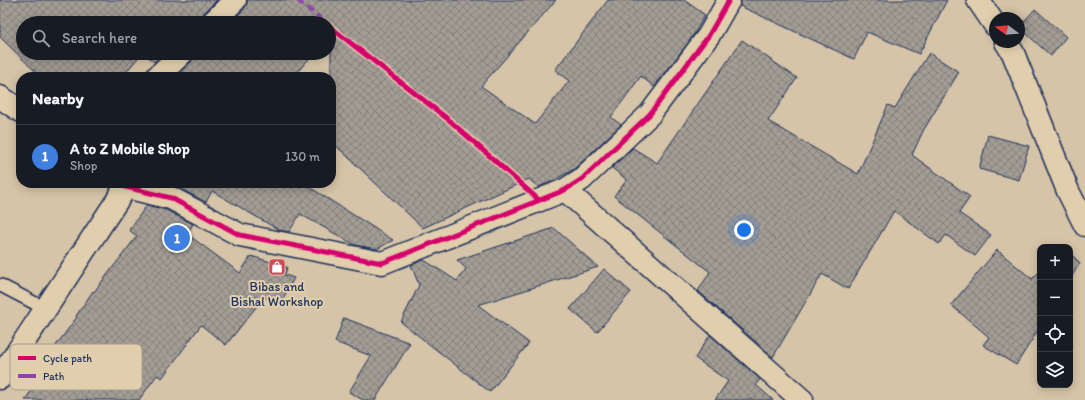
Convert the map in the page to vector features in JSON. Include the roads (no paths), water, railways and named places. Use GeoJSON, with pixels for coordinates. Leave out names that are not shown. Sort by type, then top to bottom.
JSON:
{"type":"FeatureCollection","features":[{"type":"Feature","properties":{"kind":"street"},"geometry":{"type":"LineString","coordinates":[[219,16],[235,0]]}},
{"type":"Feature","properties":{"kind":"street"},"geometry":{"type":"LineString","coordinates":[[135,188],[171,198],[240,235],[382,263],[565,190],[582,179],[650,114],[709,35],[729,0]]}},
{"type":"Feature","properties":{"kind":"street"},"geometry":{"type":"LineString","coordinates":[[978,0],[989,17]]}},
{"type":"Feature","properties":{"kind":"street"},"geometry":{"type":"LineString","coordinates":[[1010,48],[1068,191],[1085,225]]}},
{"type":"Feature","properties":{"kind":"street"},"geometry":{"type":"LineString","coordinates":[[162,72],[175,60]]}},
{"type":"Feature","properties":{"kind":"street"},"geometry":{"type":"LineString","coordinates":[[0,96],[16,107]]}},
{"type":"Feature","properties":{"kind":"street"},"geometry":{"type":"LineString","coordinates":[[20,344],[46,309],[122,188]]}},
{"type":"Feature","properties":{"kind":"street"},"geometry":{"type":"LineString","coordinates":[[565,190],[802,400]]}},
{"type":"Feature","properties":{"kind":"street"},"geometry":{"type":"LineString","coordinates":[[3,368],[10,358]]}},
{"type":"Feature","properties":{"kind":"lane"},"geometry":{"type":"LineString","coordinates":[[0,285],[46,309]]}},
{"type":"Feature","properties":{"kind":"place","name":"A to Z Mobile Shop"},"geometry":{"type":"Point","coordinates":[177,238]}},
{"type":"Feature","properties":{"kind":"place","name":"Bibas and Bishal Workshop"},"geometry":{"type":"Point","coordinates":[277,267]}}]}
